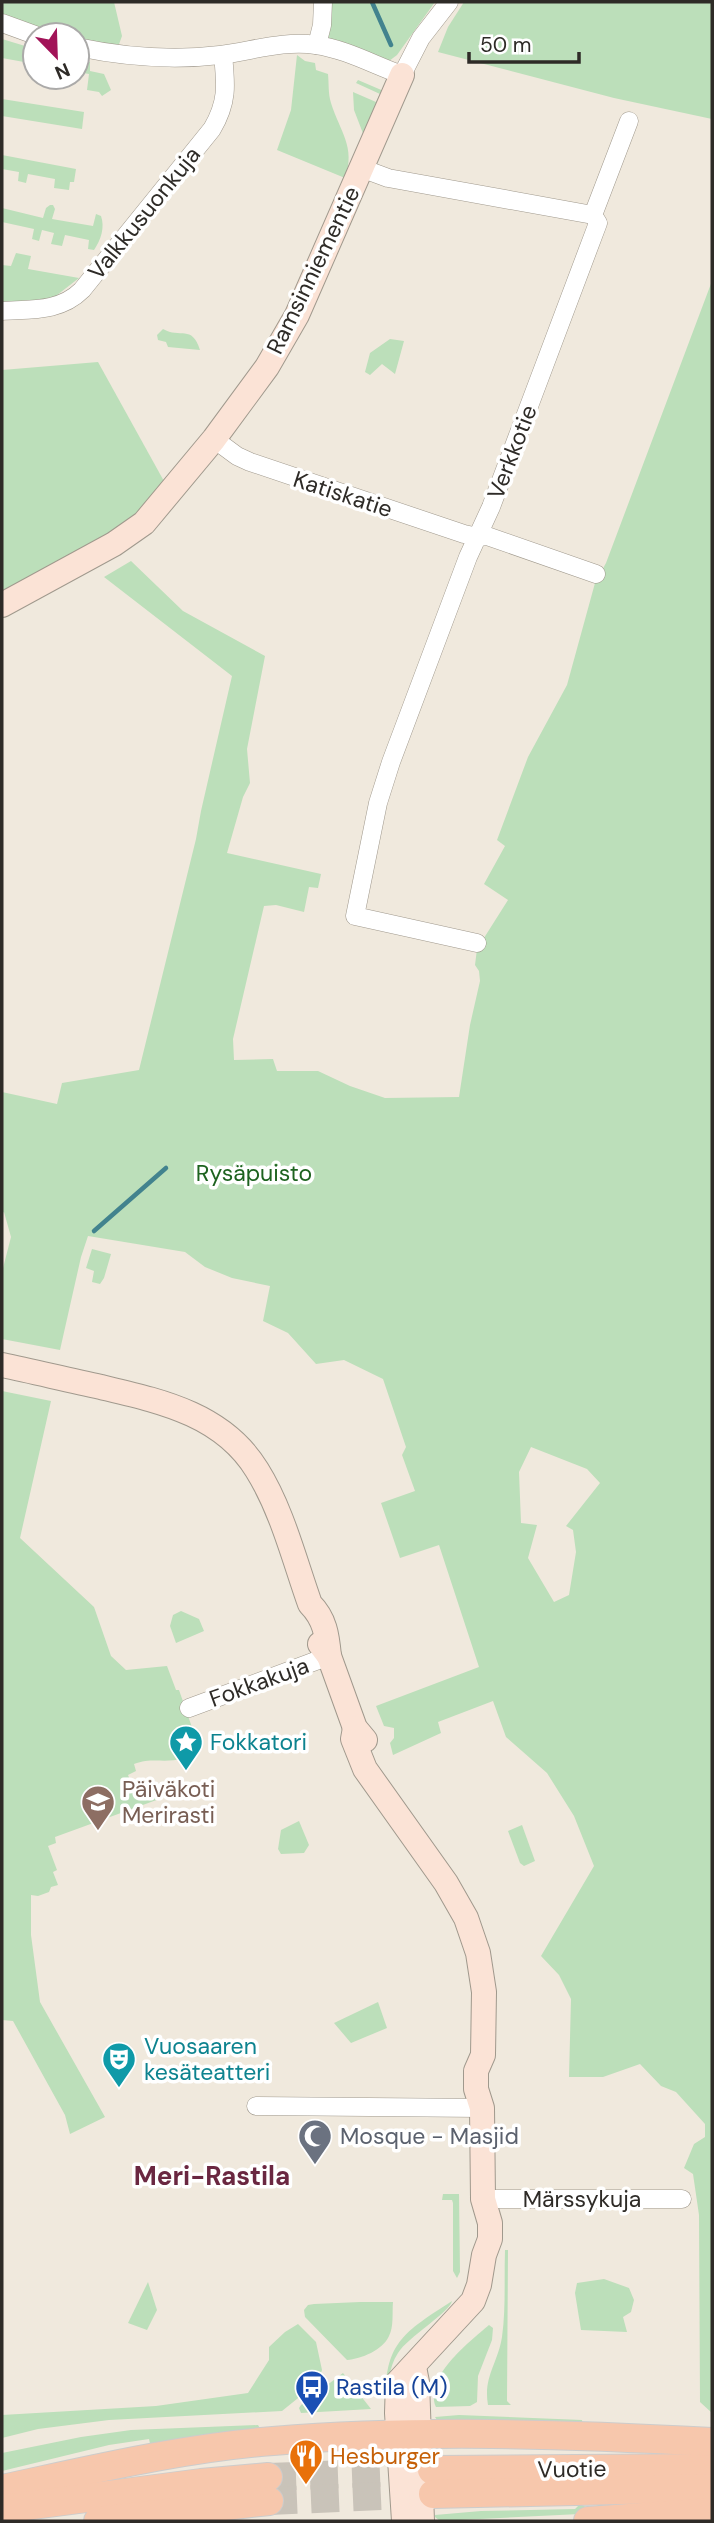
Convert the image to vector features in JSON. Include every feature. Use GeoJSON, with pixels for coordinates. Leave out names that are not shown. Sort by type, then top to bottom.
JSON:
{"type":"FeatureCollection","features":[{"type":"Feature","properties":{"kind":"main road"},"geometry":{"type":"LineString","coordinates":[[2,2489],[210,2448],[272,2441],[408,2434],[712,2442]]}},
{"type":"Feature","properties":{"kind":"main road","name":"Vuotie"},"geometry":{"type":"LineString","coordinates":[[712,2468],[432,2482],[712,2488]]}},
{"type":"Feature","properties":{"kind":"main road"},"geometry":{"type":"LineString","coordinates":[[2,2508],[201,2483],[269,2489],[98,2521]]}},
{"type":"Feature","properties":{"kind":"main road"},"geometry":{"type":"LineString","coordinates":[[588,2521],[712,2512]]}},
{"type":"Feature","properties":{"kind":"street"},"geometry":{"type":"LineString","coordinates":[[317,45],[323,25],[323,2]]}},
{"type":"Feature","properties":{"kind":"street","name":"Ramsinniementie"},"geometry":{"type":"LineString","coordinates":[[2,605],[114,544],[144,523],[214,439],[267,366],[297,315],[402,75],[421,38],[449,2]]}},
{"type":"Feature","properties":{"kind":"street"},"geometry":{"type":"LineString","coordinates":[[2,23],[21,30]]}},
{"type":"Feature","properties":{"kind":"street"},"geometry":{"type":"LineString","coordinates":[[91,50],[138,58],[223,55],[275,46],[317,45],[402,75]]}},
{"type":"Feature","properties":{"kind":"street","name":"Valkkusuonkuja"},"geometry":{"type":"LineString","coordinates":[[2,311],[56,306],[73,299],[82,290],[222,113],[226,94],[223,55]]}},
{"type":"Feature","properties":{"kind":"street","name":"Verkkotie"},"geometry":{"type":"LineString","coordinates":[[477,943],[355,916],[385,782],[468,557],[598,228],[593,215],[629,121]]}},
{"type":"Feature","properties":{"kind":"street"},"geometry":{"type":"LineString","coordinates":[[361,169],[388,178],[593,215]]}},
{"type":"Feature","properties":{"kind":"street","name":"Katiskatie"},"geometry":{"type":"LineString","coordinates":[[214,439],[250,462],[341,495],[478,537],[487,536],[596,574]]}},
{"type":"Feature","properties":{"kind":"street"},"geometry":{"type":"LineString","coordinates":[[2,1365],[166,1403],[198,1416],[219,1429],[246,1454],[265,1483],[310,1604],[309,1619],[329,1656],[355,1728],[353,1739],[365,1769],[446,1882],[472,1933],[484,1992],[483,2055],[476,2071],[476,2089],[482,2108],[483,2199],[476,2225],[477,2240],[484,2255],[479,2286],[473,2301],[398,2382],[422,2521]]}},
{"type":"Feature","properties":{"kind":"street","name":"Fokkakuja"},"geometry":{"type":"LineString","coordinates":[[189,1708],[329,1656]]}},
{"type":"Feature","properties":{"kind":"street"},"geometry":{"type":"LineString","coordinates":[[256,2106],[482,2108]]}},
{"type":"Feature","properties":{"kind":"street","name":"Märssykuja"},"geometry":{"type":"LineString","coordinates":[[483,2199],[682,2199]]}},
{"type":"Feature","properties":{"kind":"street"},"geometry":{"type":"LineString","coordinates":[[404,2521],[408,2434]]}},
{"type":"Feature","properties":{"kind":"green space"},"geometry":{"type":"Polygon","coordinates":[[[2,2],[114,2],[122,36],[118,47],[91,42],[91,21],[21,23],[2,16],[2,2]]]}},
{"type":"Feature","properties":{"kind":"green space"},"geometry":{"type":"Polygon","coordinates":[[[328,2],[435,2],[397,55],[389,61],[330,42],[326,36],[328,2]]]}},
{"type":"Feature","properties":{"kind":"green space"},"geometry":{"type":"Polygon","coordinates":[[[464,2],[712,2],[712,119],[614,98],[438,52],[448,27],[464,2]]]}},
{"type":"Feature","properties":{"kind":"green space"},"geometry":{"type":"Polygon","coordinates":[[[2,39],[21,45],[21,61],[2,58],[2,39]]]}},
{"type":"Feature","properties":{"kind":"green space"},"geometry":{"type":"Polygon","coordinates":[[[297,55],[305,61],[315,63],[316,70],[328,74],[331,103],[348,148],[345,178],[277,150],[291,110],[297,55]]]}},
{"type":"Feature","properties":{"kind":"green space"},"geometry":{"type":"Polygon","coordinates":[[[91,71],[104,74],[111,90],[102,96],[99,92],[91,91],[91,71]]]}},
{"type":"Feature","properties":{"kind":"green space"},"geometry":{"type":"Polygon","coordinates":[[[358,80],[386,92],[364,136],[354,110],[353,92],[376,102],[380,94],[356,83],[358,80]]]}},
{"type":"Feature","properties":{"kind":"green space"},"geometry":{"type":"Polygon","coordinates":[[[2,99],[84,112],[82,129],[2,116],[2,99]]]}},
{"type":"Feature","properties":{"kind":"green space"},"geometry":{"type":"Polygon","coordinates":[[[2,155],[76,169],[74,182],[70,182],[69,190],[54,188],[55,179],[28,174],[26,183],[18,181],[19,172],[2,169],[2,155]]]}},
{"type":"Feature","properties":{"kind":"green space"},"geometry":{"type":"Polygon","coordinates":[[[50,205],[55,209],[52,219],[93,226],[96,214],[101,216],[102,233],[94,250],[88,249],[89,240],[65,235],[62,246],[51,244],[54,233],[42,230],[39,241],[32,239],[34,229],[2,222],[2,208],[43,218],[50,205]]]}},
{"type":"Feature","properties":{"kind":"green space"},"geometry":{"type":"Polygon","coordinates":[[[16,253],[31,256],[28,269],[79,278],[52,299],[2,302],[2,265],[11,266],[16,253]]]}},
{"type":"Feature","properties":{"kind":"green space","name":"Rysäpuisto"},"geometry":{"type":"Polygon","coordinates":[[[712,281],[712,2413],[700,2402],[699,2215],[693,2174],[684,2168],[694,2144],[705,2137],[705,2124],[676,2092],[661,2086],[640,2064],[603,2077],[569,2077],[571,1999],[559,1975],[541,1956],[594,1866],[574,1816],[547,1773],[506,1737],[493,1701],[438,1722],[441,1733],[393,1755],[390,1743],[394,1738],[394,1728],[384,1726],[376,1706],[479,1667],[439,1545],[400,1558],[381,1503],[415,1491],[402,1455],[406,1447],[383,1379],[344,1360],[316,1364],[288,1333],[263,1321],[270,1286],[232,1278],[205,1267],[185,1252],[88,1236],[60,1350],[2,1339],[2,1272],[11,1237],[4,1212],[2,1213],[2,1092],[57,1104],[62,1083],[139,1070],[196,839],[232,676],[104,577],[131,561],[183,611],[265,656],[247,749],[250,783],[243,797],[227,853],[321,874],[318,888],[309,887],[304,912],[276,905],[264,906],[233,1039],[234,1060],[273,1059],[277,1071],[318,1071],[385,1098],[459,1097],[480,981],[475,965],[477,949],[508,900],[484,884],[505,846],[497,840],[528,757],[567,685],[595,583],[606,563],[712,281]],[[531,1447],[519,1472],[521,1523],[537,1525],[528,1558],[554,1602],[569,1595],[576,1552],[573,1530],[566,1526],[600,1483],[587,1469],[531,1447]]]}},
{"type":"Feature","properties":{"kind":"green space"},"geometry":{"type":"Polygon","coordinates":[[[163,329],[193,337],[200,350],[168,347],[166,342],[158,340],[157,335],[163,329]]]}},
{"type":"Feature","properties":{"kind":"green space"},"geometry":{"type":"Polygon","coordinates":[[[390,339],[404,341],[395,374],[382,364],[370,375],[365,372],[370,353],[390,339]]]}},
{"type":"Feature","properties":{"kind":"green space"},"geometry":{"type":"Polygon","coordinates":[[[98,362],[165,483],[134,520],[2,595],[2,370],[98,362]]]}},
{"type":"Feature","properties":{"kind":"green space"},"geometry":{"type":"Polygon","coordinates":[[[92,1249],[111,1254],[100,1284],[92,1282],[94,1271],[86,1268],[92,1249]]]}},
{"type":"Feature","properties":{"kind":"green space"},"geometry":{"type":"Polygon","coordinates":[[[2,1391],[51,1401],[20,1538],[94,1607],[111,1656],[126,1670],[167,1666],[176,1690],[179,1690],[195,1736],[184,1758],[134,1764],[136,1771],[128,1775],[134,1790],[156,1782],[162,1798],[55,1837],[56,1843],[48,1846],[57,1870],[53,1872],[58,1885],[51,1887],[49,1892],[38,1896],[31,1895],[31,1935],[40,2002],[105,2117],[70,2134],[65,2115],[13,2021],[2,2020],[2,1391]]]}},
{"type":"Feature","properties":{"kind":"green space"},"geometry":{"type":"Polygon","coordinates":[[[181,1611],[199,1619],[204,1631],[176,1643],[170,1626],[173,1615],[181,1611]]]}},
{"type":"Feature","properties":{"kind":"green space"},"geometry":{"type":"Polygon","coordinates":[[[299,1821],[309,1845],[304,1853],[281,1854],[278,1849],[281,1830],[299,1821]]]}},
{"type":"Feature","properties":{"kind":"green space"},"geometry":{"type":"Polygon","coordinates":[[[522,1825],[535,1861],[524,1866],[520,1863],[508,1831],[522,1825]]]}},
{"type":"Feature","properties":{"kind":"green space"},"geometry":{"type":"Polygon","coordinates":[[[378,2002],[387,2028],[351,2043],[334,2023],[378,2002]]]}},
{"type":"Feature","properties":{"kind":"green space"},"geometry":{"type":"Polygon","coordinates":[[[443,2194],[459,2194],[460,2272],[457,2278],[453,2271],[453,2203],[452,2200],[442,2200],[443,2194]]]}},
{"type":"Feature","properties":{"kind":"green space"},"geometry":{"type":"Polygon","coordinates":[[[505,2250],[508,2250],[507,2401],[511,2405],[488,2405],[489,2378],[500,2346],[503,2326],[505,2250]]]}},
{"type":"Feature","properties":{"kind":"green space"},"geometry":{"type":"Polygon","coordinates":[[[604,2279],[629,2288],[634,2300],[631,2312],[623,2317],[627,2332],[581,2330],[575,2293],[577,2283],[604,2279]]]}},
{"type":"Feature","properties":{"kind":"green space"},"geometry":{"type":"Polygon","coordinates":[[[148,2282],[157,2310],[147,2330],[128,2323],[148,2282]]]}},
{"type":"Feature","properties":{"kind":"green space"},"geometry":{"type":"Polygon","coordinates":[[[452,2301],[444,2312],[398,2353],[390,2372],[386,2406],[389,2366],[400,2341],[409,2331],[452,2301]]]}},
{"type":"Feature","properties":{"kind":"green space"},"geometry":{"type":"Polygon","coordinates":[[[393,2302],[392,2328],[386,2341],[377,2349],[365,2356],[347,2360],[305,2317],[304,2310],[308,2305],[314,2304],[393,2302]]]}},
{"type":"Feature","properties":{"kind":"green space"},"geometry":{"type":"Polygon","coordinates":[[[298,2324],[316,2342],[322,2370],[318,2382],[282,2411],[109,2420],[38,2429],[2,2438],[2,2415],[156,2406],[248,2393],[269,2360],[269,2347],[298,2324]]]}},
{"type":"Feature","properties":{"kind":"green space"},"geometry":{"type":"Polygon","coordinates":[[[489,2325],[493,2328],[492,2340],[478,2376],[477,2402],[470,2406],[436,2407],[436,2384],[442,2373],[460,2351],[489,2325]]]}},
{"type":"Feature","properties":{"kind":"green space"},"geometry":{"type":"Polygon","coordinates":[[[343,2373],[371,2409],[301,2413],[301,2405],[343,2373]]]}},
{"type":"Feature","properties":{"kind":"green space"},"geometry":{"type":"Polygon","coordinates":[[[459,2415],[582,2420],[583,2429],[437,2420],[435,2417],[459,2415]]]}},
{"type":"Feature","properties":{"kind":"green space"},"geometry":{"type":"Polygon","coordinates":[[[258,2425],[261,2430],[151,2448],[149,2439],[109,2445],[2,2471],[2,2453],[81,2437],[131,2430],[258,2425]]]}},
{"type":"Feature","properties":{"kind":"green space"},"geometry":{"type":"Polygon","coordinates":[[[690,2498],[621,2512],[440,2521],[435,2517],[481,2511],[575,2509],[580,2504],[588,2508],[597,2507],[600,2501],[690,2498]]]}},
{"type":"Feature","properties":{"kind":"waterway"},"geometry":{"type":"LineString","coordinates":[[372,2],[391,45]]}},
{"type":"Feature","properties":{"kind":"waterway"},"geometry":{"type":"LineString","coordinates":[[94,1231],[166,1168]]}},
{"type":"Feature","properties":{"kind":"tunnel"},"geometry":{"type":"LineString","coordinates":[[268,2477],[426,2471]]}},
{"type":"Feature","properties":{"kind":"tunnel"},"geometry":{"type":"LineString","coordinates":[[269,2501],[428,2494]]}},
{"type":"Feature","properties":{"kind":"place","name":"Fokkatori"},"geometry":{"type":"Point","coordinates":[186,1772]}},
{"type":"Feature","properties":{"kind":"place","name":"Päiväkoti Merirasti"},"geometry":{"type":"Point","coordinates":[98,1832]}},
{"type":"Feature","properties":{"kind":"place","name":"Vuosaaren kesäteatteri"},"geometry":{"type":"Point","coordinates":[119,2089]}},
{"type":"Feature","properties":{"kind":"place","name":"Mosque - Masjid"},"geometry":{"type":"Point","coordinates":[315,2166]}},
{"type":"Feature","properties":{"kind":"place","name":"Rastila (M)"},"geometry":{"type":"Point","coordinates":[312,2417]}},
{"type":"Feature","properties":{"kind":"place","name":"Hesburger"},"geometry":{"type":"Point","coordinates":[306,2486]}},
{"type":"Feature","properties":{"kind":"district","name":"Meri-Rastila"},"geometry":{"type":"Point","coordinates":[212,2176]}}]}
